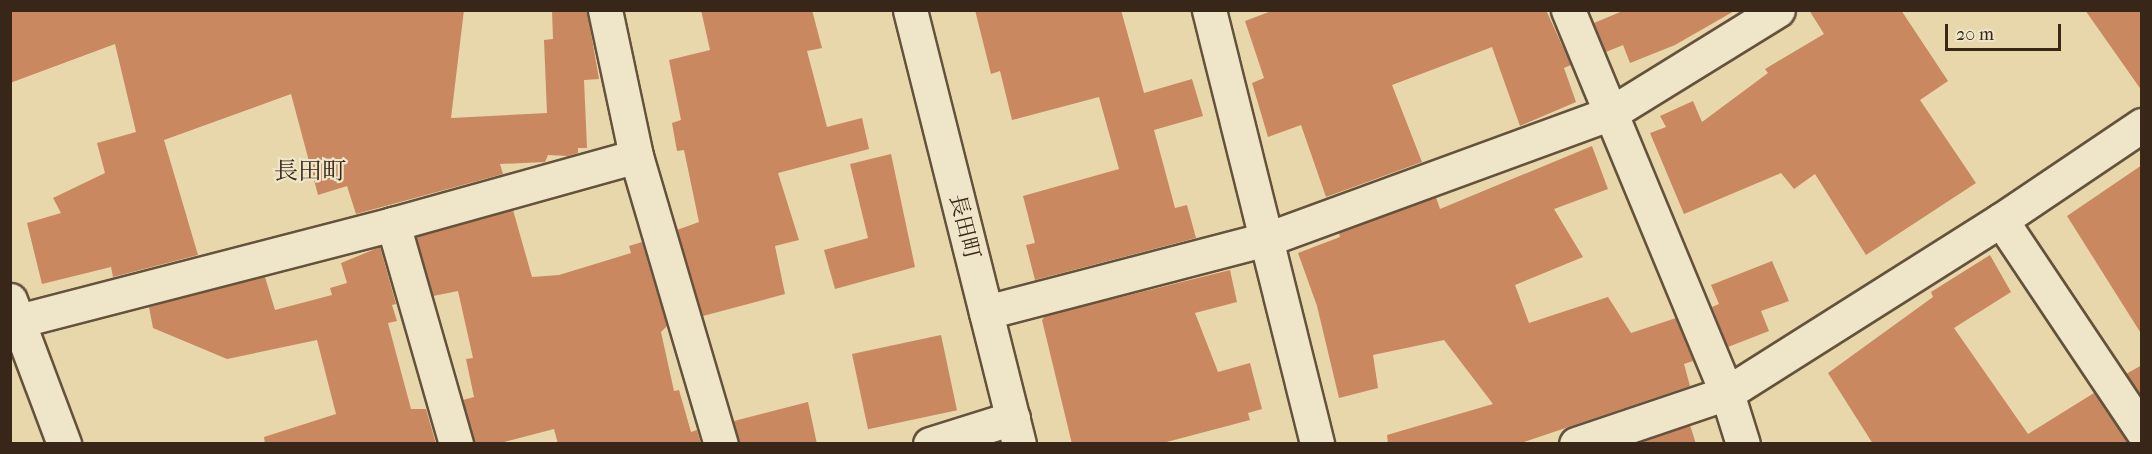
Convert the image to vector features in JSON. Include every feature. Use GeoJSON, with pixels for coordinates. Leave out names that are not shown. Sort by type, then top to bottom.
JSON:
{"type":"FeatureCollection","features":[{"type":"Feature","properties":{"kind":"street"},"geometry":{"type":"LineString","coordinates":[[605,10],[636,156],[721,444]]}},
{"type":"Feature","properties":{"kind":"street","name":"長田町"},"geometry":{"type":"LineString","coordinates":[[910,10],[1016,431]]}},
{"type":"Feature","properties":{"kind":"street"},"geometry":{"type":"LineString","coordinates":[[1209,10],[1317,444]]}},
{"type":"Feature","properties":{"kind":"street"},"geometry":{"type":"LineString","coordinates":[[1568,10],[1727,393],[1743,444]]}},
{"type":"Feature","properties":{"kind":"street"},"geometry":{"type":"LineString","coordinates":[[986,312],[1267,239],[1611,113],[1778,10]]}},
{"type":"Feature","properties":{"kind":"street"},"geometry":{"type":"LineString","coordinates":[[1576,444],[1727,393],[2001,220],[2142,125]]}},
{"type":"Feature","properties":{"kind":"street"},"geometry":{"type":"LineString","coordinates":[[64,444],[14,310],[393,224],[636,156]]}},
{"type":"Feature","properties":{"kind":"street"},"geometry":{"type":"LineString","coordinates":[[2001,220],[2142,431]]}},
{"type":"Feature","properties":{"kind":"street"},"geometry":{"type":"LineString","coordinates":[[393,224],[456,444]]}},
{"type":"Feature","properties":{"kind":"street"},"geometry":{"type":"LineString","coordinates":[[930,444],[1016,431]]}},
{"type":"Feature","properties":{"kind":"building"},"geometry":{"type":"Polygon","coordinates":[[[10,10],[464,10],[451,118],[547,113],[544,40],[553,39],[552,10],[587,10],[599,79],[584,80],[587,148],[578,148],[578,153],[568,156],[548,155],[545,162],[500,164],[503,174],[356,214],[347,186],[318,195],[291,94],[164,140],[198,255],[113,277],[111,267],[42,284],[27,223],[61,213],[53,198],[105,173],[97,143],[136,132],[115,44],[10,83],[10,10]]]}},
{"type":"Feature","properties":{"kind":"building"},"geometry":{"type":"Polygon","coordinates":[[[701,10],[812,10],[822,48],[807,51],[827,127],[862,118],[869,149],[778,173],[799,240],[775,246],[785,294],[703,316],[677,230],[699,222],[684,150],[677,151],[672,123],[681,120],[669,60],[710,50],[701,10]]]}},
{"type":"Feature","properties":{"kind":"building"},"geometry":{"type":"Polygon","coordinates":[[[975,10],[1121,10],[1144,93],[1192,79],[1203,116],[1154,130],[1175,208],[1187,205],[1196,238],[1035,280],[1026,245],[1035,243],[1023,196],[1119,169],[1099,97],[1012,120],[1000,71],[991,74],[975,10]]]}},
{"type":"Feature","properties":{"kind":"building"},"geometry":{"type":"Polygon","coordinates":[[[1274,10],[1546,10],[1571,65],[1564,68],[1576,102],[1520,126],[1492,47],[1392,85],[1422,162],[1326,197],[1301,125],[1268,137],[1252,83],[1264,78],[1245,21],[1274,10]]]}},
{"type":"Feature","properties":{"kind":"building"},"geometry":{"type":"Polygon","coordinates":[[[1625,10],[1736,10],[1675,45],[1630,63],[1623,45],[1606,52],[1594,23],[1625,10]]]}},
{"type":"Feature","properties":{"kind":"building"},"geometry":{"type":"Polygon","coordinates":[[[1809,10],[1901,10],[1948,81],[1920,100],[1976,183],[1866,255],[1815,174],[1794,189],[1781,173],[1684,214],[1650,133],[1666,127],[1660,116],[1693,101],[1702,122],[1768,73],[1765,69],[1824,34],[1809,10]]]}},
{"type":"Feature","properties":{"kind":"building"},"geometry":{"type":"Polygon","coordinates":[[[2085,10],[2142,10],[2142,91],[2085,10]]]}},
{"type":"Feature","properties":{"kind":"building"},"geometry":{"type":"Polygon","coordinates":[[[1592,146],[1608,189],[1554,209],[1583,257],[1515,285],[1529,323],[1608,297],[1631,333],[1676,318],[1693,361],[1684,364],[1690,386],[1518,444],[1388,444],[1387,435],[1493,404],[1444,340],[1373,355],[1378,388],[1339,398],[1317,306],[1298,253],[1340,237],[1339,233],[1436,197],[1440,209],[1592,146]]]}},
{"type":"Feature","properties":{"kind":"building"},"geometry":{"type":"Polygon","coordinates":[[[891,154],[915,267],[835,289],[824,250],[868,238],[850,164],[891,154]]]}},
{"type":"Feature","properties":{"kind":"building"},"geometry":{"type":"Polygon","coordinates":[[[2142,165],[2142,335],[2067,216],[2142,165]]]}},
{"type":"Feature","properties":{"kind":"building"},"geometry":{"type":"Polygon","coordinates":[[[513,210],[532,277],[559,275],[631,253],[629,246],[642,242],[667,326],[661,332],[674,391],[679,390],[691,432],[697,430],[701,444],[558,444],[554,429],[496,444],[474,444],[463,400],[474,397],[466,359],[473,358],[458,291],[433,296],[416,237],[513,210]]]}},
{"type":"Feature","properties":{"kind":"building"},"geometry":{"type":"Polygon","coordinates":[[[380,247],[396,304],[392,305],[397,321],[388,323],[411,409],[426,409],[436,444],[265,444],[264,437],[336,414],[317,340],[227,359],[153,328],[149,307],[265,277],[275,310],[332,295],[330,288],[347,283],[341,263],[380,247]]]}},
{"type":"Feature","properties":{"kind":"building"},"geometry":{"type":"Polygon","coordinates":[[[1990,255],[2011,292],[1954,328],[2028,434],[2094,393],[2129,444],[1873,444],[1828,373],[1933,297],[1931,292],[1990,255]]]}},
{"type":"Feature","properties":{"kind":"building"},"geometry":{"type":"Polygon","coordinates":[[[1772,261],[1789,301],[1761,311],[1769,331],[1728,347],[1712,307],[1719,304],[1711,285],[1772,261]]]}},
{"type":"Feature","properties":{"kind":"building"},"geometry":{"type":"Polygon","coordinates":[[[1230,270],[1237,302],[1195,313],[1218,372],[1250,363],[1262,409],[1248,413],[1250,420],[1159,444],[1072,444],[1042,320],[1045,316],[1230,270]]]}},
{"type":"Feature","properties":{"kind":"building"},"geometry":{"type":"Polygon","coordinates":[[[941,335],[957,410],[868,429],[852,354],[941,335]]]}},
{"type":"Feature","properties":{"kind":"building"},"geometry":{"type":"Polygon","coordinates":[[[2142,365],[2142,397],[2126,374],[2142,365]]]}},
{"type":"Feature","properties":{"kind":"building"},"geometry":{"type":"Polygon","coordinates":[[[808,402],[817,444],[739,444],[734,421],[808,402]]]}},
{"type":"Feature","properties":{"kind":"building"},"geometry":{"type":"Polygon","coordinates":[[[1690,425],[1696,444],[1636,444],[1690,425]]]}},
{"type":"Feature","properties":{"kind":"district","name":"長田町"},"geometry":{"type":"Point","coordinates":[310,172]}}]}
